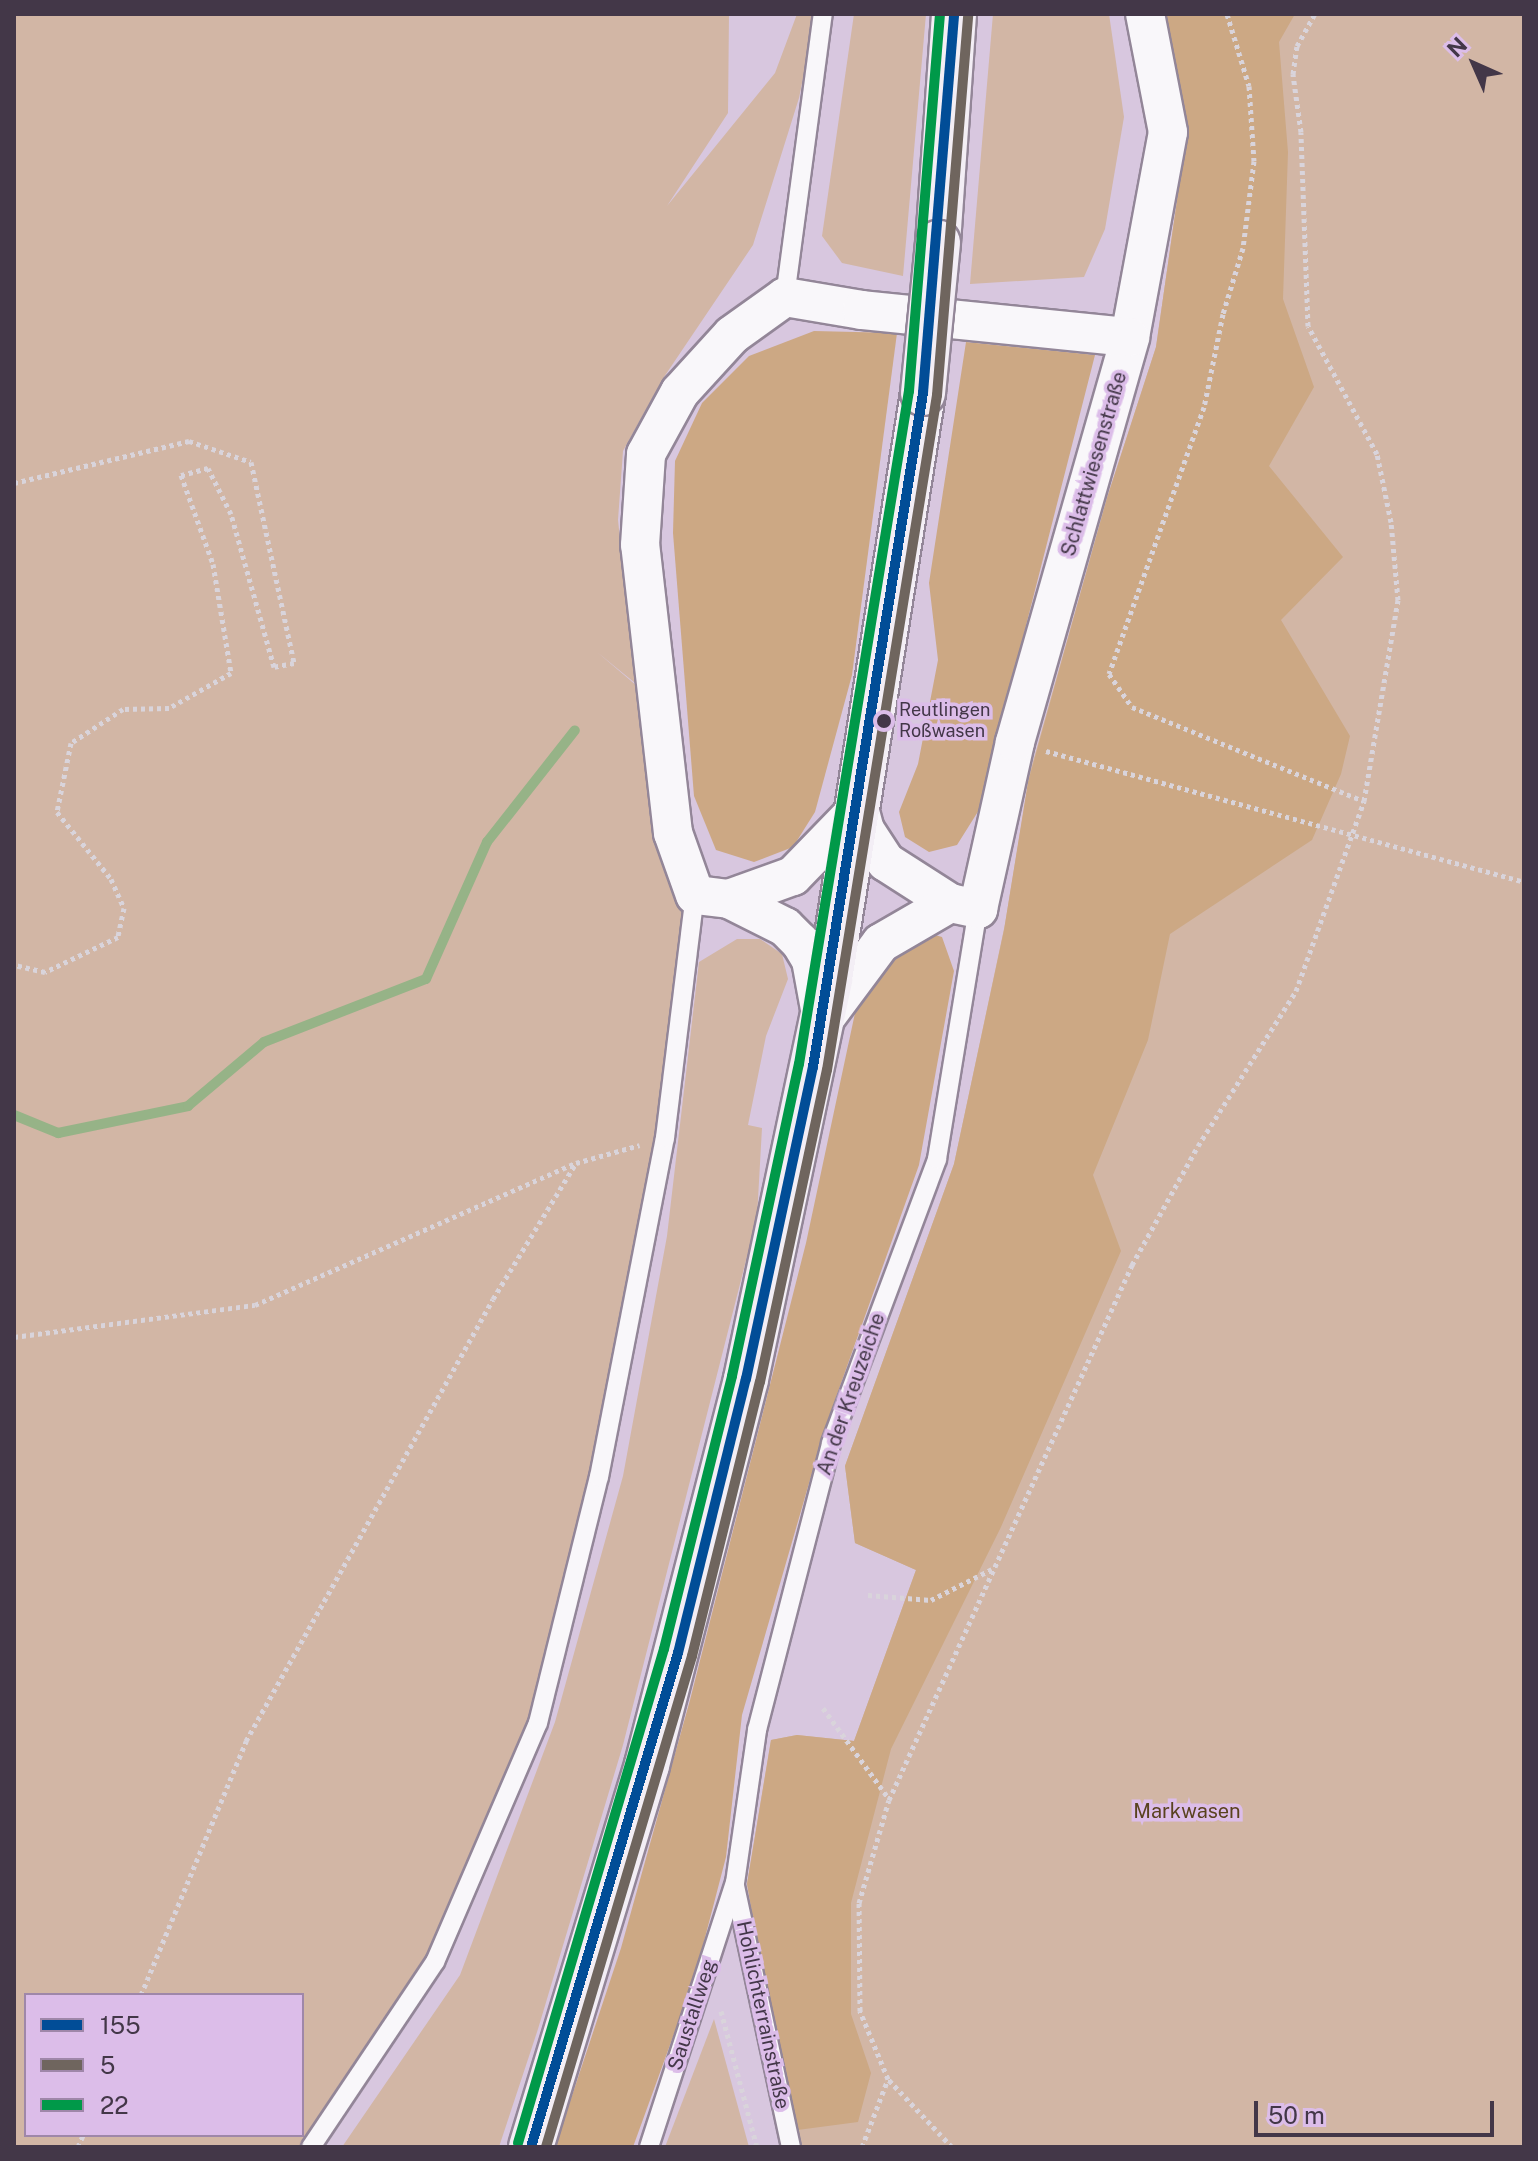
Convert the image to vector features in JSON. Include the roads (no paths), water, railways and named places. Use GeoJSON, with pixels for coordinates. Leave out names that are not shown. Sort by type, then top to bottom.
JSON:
{"type":"FeatureCollection","features":[{"type":"Feature","properties":{"kind":"main road"},"geometry":{"type":"LineString","coordinates":[[531,2147],[689,1609],[746,1379],[821,1025],[859,808],[923,393],[938,243],[954,14]]}},
{"type":"Feature","properties":{"kind":"street","name":"Schlattwiesenstraße"},"geometry":{"type":"LineString","coordinates":[[964,906],[1015,742],[1130,337],[1168,132],[1145,14]]}},
{"type":"Feature","properties":{"kind":"street"},"geometry":{"type":"LineString","coordinates":[[821,1025],[817,981],[800,942],[785,927],[712,897],[673,833],[640,545],[646,454],[680,392],[732,335],[785,297],[862,310],[1130,337]]}},
{"type":"Feature","properties":{"kind":"street"},"geometry":{"type":"LineString","coordinates":[[712,897],[793,876],[859,808]]}},
{"type":"Feature","properties":{"kind":"street"},"geometry":{"type":"LineString","coordinates":[[859,808],[865,830],[886,862],[964,906]]}},
{"type":"Feature","properties":{"kind":"street"},"geometry":{"type":"LineString","coordinates":[[821,1025],[881,943],[964,906]]}},
{"type":"Feature","properties":{"kind":"lane"},"geometry":{"type":"LineString","coordinates":[[785,297],[823,14]]}},
{"type":"Feature","properties":{"kind":"lane"},"geometry":{"type":"LineString","coordinates":[[311,2147],[435,1962],[538,1723],[599,1477],[712,897]]}},
{"type":"Feature","properties":{"kind":"lane","name":"An der Kreuzeiche"},"geometry":{"type":"LineString","coordinates":[[735,1883],[757,1730],[831,1443],[937,1159],[964,906]]}},
{"type":"Feature","properties":{"kind":"lane","name":"Saustallweg"},"geometry":{"type":"LineString","coordinates":[[649,2147],[735,1883]]}},
{"type":"Feature","properties":{"kind":"lane","name":"Hohlichterrainstraße"},"geometry":{"type":"LineString","coordinates":[[735,1883],[791,2147]]}},
{"type":"Feature","properties":{"kind":"waterway"},"geometry":{"type":"LineString","coordinates":[[14,1115],[58,1133],[188,1106],[264,1042],[426,979],[487,842],[575,730]]}},
{"type":"Feature","properties":{"kind":"place","name":"Reutlingen Roßwasen"},"geometry":{"type":"Point","coordinates":[884,721]}},
{"type":"Feature","properties":{"kind":"park label","name":"Markwasen"},"geometry":{"type":"Point","coordinates":[1187,1811]}}]}
